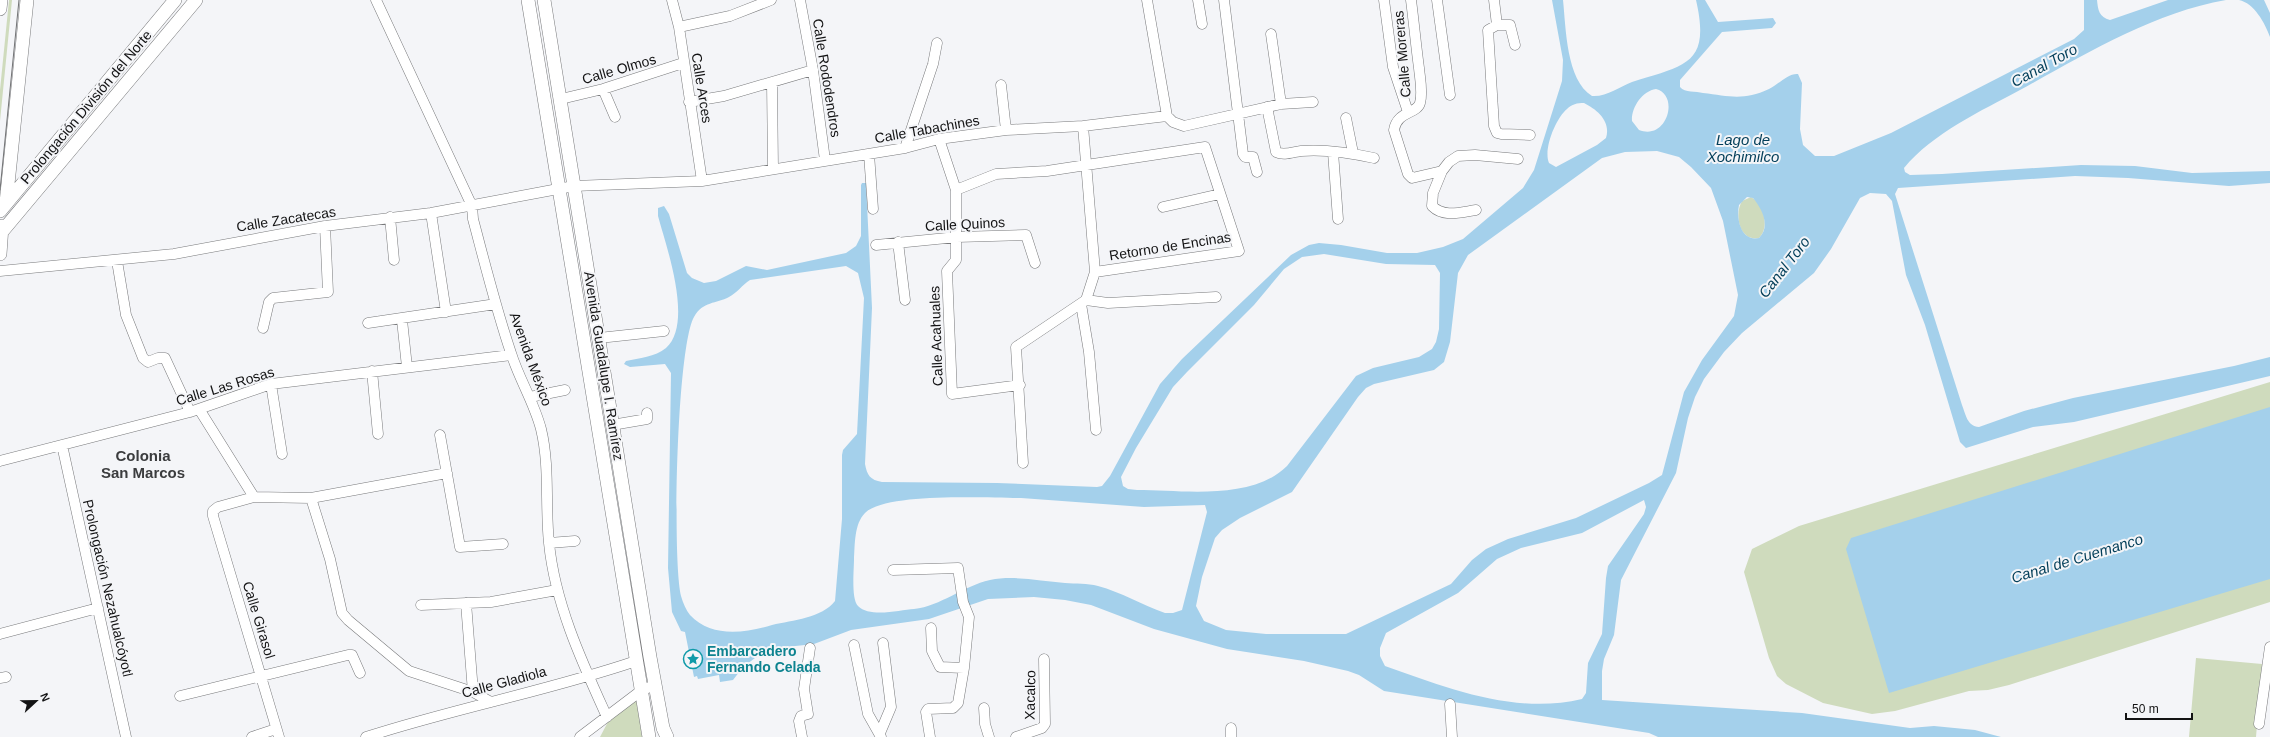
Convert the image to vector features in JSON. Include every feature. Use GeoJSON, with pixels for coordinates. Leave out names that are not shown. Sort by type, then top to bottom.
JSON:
{"type":"FeatureCollection","features":[{"type":"Feature","properties":{"kind":"main road"},"geometry":{"type":"LineString","coordinates":[[0,9],[1,0]]}},
{"type":"Feature","properties":{"kind":"main road"},"geometry":{"type":"LineString","coordinates":[[0,254],[3,207],[27,0]]}},
{"type":"Feature","properties":{"kind":"main road","name":"Prolongación División del Norte"},"geometry":{"type":"LineString","coordinates":[[3,207],[175,0]]}},
{"type":"Feature","properties":{"kind":"main road","name":"Prolongación División del Norte"},"geometry":{"type":"LineString","coordinates":[[1,233],[196,0]]}},
{"type":"Feature","properties":{"kind":"main road","name":"Avenida Guadalupe I. Ramírez"},"geometry":{"type":"LineString","coordinates":[[528,0],[649,737]]}},
{"type":"Feature","properties":{"kind":"main road","name":"Avenida Guadalupe I. Ramírez"},"geometry":{"type":"LineString","coordinates":[[544,0],[650,657],[663,728],[667,737]]}},
{"type":"Feature","properties":{"kind":"main road","name":"Calle Gladiola"},"geometry":{"type":"LineString","coordinates":[[636,661],[650,657]]}},
{"type":"Feature","properties":{"kind":"street","name":"Avenida México"},"geometry":{"type":"LineString","coordinates":[[376,0],[472,206],[473,219],[511,355],[530,397],[541,429],[545,451],[549,544],[557,590],[589,677],[607,718]]}},
{"type":"Feature","properties":{"kind":"street","name":"Calle Arces"},"geometry":{"type":"LineString","coordinates":[[672,0],[679,27],[683,64],[702,181]]}},
{"type":"Feature","properties":{"kind":"street"},"geometry":{"type":"LineString","coordinates":[[679,27],[730,16],[771,0]]}},
{"type":"Feature","properties":{"kind":"street","name":"Calle Rododendros"},"geometry":{"type":"LineString","coordinates":[[800,0],[813,70],[825,160]]}},
{"type":"Feature","properties":{"kind":"street"},"geometry":{"type":"LineString","coordinates":[[1147,0],[1167,116],[1173,122],[1184,126],[1281,104],[1313,102]]}},
{"type":"Feature","properties":{"kind":"street"},"geometry":{"type":"LineString","coordinates":[[1198,0],[1202,24]]}},
{"type":"Feature","properties":{"kind":"street"},"geometry":{"type":"LineString","coordinates":[[1224,0],[1243,154],[1253,157],[1257,172]]}},
{"type":"Feature","properties":{"kind":"street"},"geometry":{"type":"LineString","coordinates":[[1384,0],[1393,67],[1408,112]]}},
{"type":"Feature","properties":{"kind":"street","name":"Calle Moreras"},"geometry":{"type":"LineString","coordinates":[[1411,0],[1421,98],[1417,108],[1408,112],[1395,124],[1394,130],[1408,174],[1412,178],[1442,171]]}},
{"type":"Feature","properties":{"kind":"street"},"geometry":{"type":"LineString","coordinates":[[1437,0],[1450,95]]}},
{"type":"Feature","properties":{"kind":"street"},"geometry":{"type":"LineString","coordinates":[[1494,0],[1497,25]]}},
{"type":"Feature","properties":{"kind":"street"},"geometry":{"type":"LineString","coordinates":[[1515,45],[1512,27],[1497,25],[1488,30],[1487,36],[1494,126],[1497,133],[1530,135]]}},
{"type":"Feature","properties":{"kind":"street"},"geometry":{"type":"LineString","coordinates":[[1271,34],[1281,104]]}},
{"type":"Feature","properties":{"kind":"street"},"geometry":{"type":"LineString","coordinates":[[905,148],[933,64],[936,43]]}},
{"type":"Feature","properties":{"kind":"street","name":"Calle Olmos"},"geometry":{"type":"LineString","coordinates":[[561,99],[603,89],[683,64]]}},
{"type":"Feature","properties":{"kind":"street"},"geometry":{"type":"LineString","coordinates":[[689,102],[724,96],[813,70]]}},
{"type":"Feature","properties":{"kind":"street"},"geometry":{"type":"LineString","coordinates":[[772,82],[774,169]]}},
{"type":"Feature","properties":{"kind":"street"},"geometry":{"type":"LineString","coordinates":[[1001,84],[1006,130]]}},
{"type":"Feature","properties":{"kind":"street"},"geometry":{"type":"LineString","coordinates":[[603,89],[615,117]]}},
{"type":"Feature","properties":{"kind":"street"},"geometry":{"type":"LineString","coordinates":[[1267,107],[1276,152],[1281,154],[1303,151],[1333,152],[1374,158]]}},
{"type":"Feature","properties":{"kind":"street","name":"Calle Tabachines"},"geometry":{"type":"LineString","coordinates":[[574,186],[702,181],[905,148],[939,139],[1006,130],[1084,126],[1167,116]]}},
{"type":"Feature","properties":{"kind":"street"},"geometry":{"type":"LineString","coordinates":[[1346,118],[1353,154]]}},
{"type":"Feature","properties":{"kind":"street"},"geometry":{"type":"LineString","coordinates":[[1084,126],[1094,272],[1084,302],[1096,430]]}},
{"type":"Feature","properties":{"kind":"street","name":"Calle Acahuales"},"geometry":{"type":"LineString","coordinates":[[939,139],[956,190],[956,260],[947,271],[952,394],[1020,385]]}},
{"type":"Feature","properties":{"kind":"street","name":"Retorno de Encinas"},"geometry":{"type":"LineString","coordinates":[[1087,164],[1205,147],[1239,251],[1094,272]]}},
{"type":"Feature","properties":{"kind":"street"},"geometry":{"type":"LineString","coordinates":[[1333,152],[1338,219]]}},
{"type":"Feature","properties":{"kind":"street"},"geometry":{"type":"LineString","coordinates":[[869,154],[873,209]]}},
{"type":"Feature","properties":{"kind":"street"},"geometry":{"type":"LineString","coordinates":[[1476,210],[1450,214],[1436,210],[1432,206],[1433,193],[1442,171],[1449,162],[1458,156],[1467,155],[1518,159]]}},
{"type":"Feature","properties":{"kind":"street"},"geometry":{"type":"LineString","coordinates":[[956,190],[996,174],[1047,171],[1087,164]]}},
{"type":"Feature","properties":{"kind":"street","name":"Calle Zacatecas"},"geometry":{"type":"LineString","coordinates":[[0,270],[118,261],[174,254],[325,226],[431,213],[574,186]]}},
{"type":"Feature","properties":{"kind":"street"},"geometry":{"type":"LineString","coordinates":[[1162,207],[1220,194]]}},
{"type":"Feature","properties":{"kind":"street"},"geometry":{"type":"LineString","coordinates":[[431,213],[446,312]]}},
{"type":"Feature","properties":{"kind":"street"},"geometry":{"type":"LineString","coordinates":[[390,217],[394,260]]}},
{"type":"Feature","properties":{"kind":"street"},"geometry":{"type":"LineString","coordinates":[[263,328],[269,302],[273,298],[328,292],[325,226]]}},
{"type":"Feature","properties":{"kind":"street","name":"Calle Quinos"},"geometry":{"type":"LineString","coordinates":[[876,245],[957,237],[1026,235],[1035,263]]}},
{"type":"Feature","properties":{"kind":"street"},"geometry":{"type":"LineString","coordinates":[[898,242],[905,300]]}},
{"type":"Feature","properties":{"kind":"street"},"geometry":{"type":"LineString","coordinates":[[118,261],[126,315],[143,358],[148,362],[158,358],[165,358],[195,410],[254,496],[311,498],[447,473]]}},
{"type":"Feature","properties":{"kind":"street"},"geometry":{"type":"LineString","coordinates":[[1023,463],[1020,385],[1016,347],[1084,302],[1108,303],[1216,297]]}},
{"type":"Feature","properties":{"kind":"street"},"geometry":{"type":"LineString","coordinates":[[368,323],[402,320],[496,304]]}},
{"type":"Feature","properties":{"kind":"street"},"geometry":{"type":"LineString","coordinates":[[402,320],[407,367]]}},
{"type":"Feature","properties":{"kind":"street"},"geometry":{"type":"LineString","coordinates":[[599,338],[664,331]]}},
{"type":"Feature","properties":{"kind":"street","name":"Calle Las Rosas"},"geometry":{"type":"LineString","coordinates":[[0,461],[195,410],[271,384],[511,355]]}},
{"type":"Feature","properties":{"kind":"street"},"geometry":{"type":"LineString","coordinates":[[372,371],[378,434]]}},
{"type":"Feature","properties":{"kind":"street"},"geometry":{"type":"LineString","coordinates":[[271,384],[282,454]]}},
{"type":"Feature","properties":{"kind":"street"},"geometry":{"type":"LineString","coordinates":[[530,397],[565,390]]}},
{"type":"Feature","properties":{"kind":"street"},"geometry":{"type":"LineString","coordinates":[[612,425],[647,419],[647,413]]}},
{"type":"Feature","properties":{"kind":"street"},"geometry":{"type":"LineString","coordinates":[[440,435],[460,547],[503,544]]}},
{"type":"Feature","properties":{"kind":"street","name":"Prolongación Nezahualcóyotl"},"geometry":{"type":"LineString","coordinates":[[62,445],[126,737]]}},
{"type":"Feature","properties":{"kind":"street","name":"Calle Girasol"},"geometry":{"type":"LineString","coordinates":[[254,496],[218,508],[213,511],[213,516],[278,733]]}},
{"type":"Feature","properties":{"kind":"street"},"geometry":{"type":"LineString","coordinates":[[311,498],[330,559],[342,613],[348,620],[409,671],[473,692],[491,702]]}},
{"type":"Feature","properties":{"kind":"street"},"geometry":{"type":"LineString","coordinates":[[549,544],[574,541]]}},
{"type":"Feature","properties":{"kind":"street"},"geometry":{"type":"LineString","coordinates":[[893,570],[958,568],[962,602],[970,618],[964,668],[956,706],[928,709],[926,712],[930,737]]}},
{"type":"Feature","properties":{"kind":"street"},"geometry":{"type":"LineString","coordinates":[[421,605],[491,602],[557,590]]}},
{"type":"Feature","properties":{"kind":"street"},"geometry":{"type":"LineString","coordinates":[[466,603],[473,692]]}},
{"type":"Feature","properties":{"kind":"street"},"geometry":{"type":"LineString","coordinates":[[0,634],[98,608]]}},
{"type":"Feature","properties":{"kind":"street"},"geometry":{"type":"LineString","coordinates":[[931,628],[932,651],[940,667],[964,668]]}},
{"type":"Feature","properties":{"kind":"street"},"geometry":{"type":"LineString","coordinates":[[880,735],[891,707],[883,643]]}},
{"type":"Feature","properties":{"kind":"street"},"geometry":{"type":"LineString","coordinates":[[854,645],[868,714],[880,735]]}},
{"type":"Feature","properties":{"kind":"street"},"geometry":{"type":"LineString","coordinates":[[2259,724],[2270,647]]}},
{"type":"Feature","properties":{"kind":"street"},"geometry":{"type":"LineString","coordinates":[[802,737],[799,720],[801,716],[808,714],[809,710],[804,688],[810,648]]}},
{"type":"Feature","properties":{"kind":"street"},"geometry":{"type":"LineString","coordinates":[[180,696],[261,675],[352,656],[360,673]]}},
{"type":"Feature","properties":{"kind":"street","name":"Xacalco"},"geometry":{"type":"LineString","coordinates":[[1016,737],[1042,728],[1045,724],[1044,659]]}},
{"type":"Feature","properties":{"kind":"street","name":"Calle Gladiola"},"geometry":{"type":"LineString","coordinates":[[366,737],[491,702],[589,677],[636,661]]}},
{"type":"Feature","properties":{"kind":"street"},"geometry":{"type":"LineString","coordinates":[[584,736],[642,690],[655,685]]}},
{"type":"Feature","properties":{"kind":"street"},"geometry":{"type":"LineString","coordinates":[[1450,704],[1452,737]]}},
{"type":"Feature","properties":{"kind":"street"},"geometry":{"type":"LineString","coordinates":[[984,708],[985,724],[990,737]]}},
{"type":"Feature","properties":{"kind":"street"},"geometry":{"type":"LineString","coordinates":[[252,737],[278,733]]}},
{"type":"Feature","properties":{"kind":"green space"},"geometry":{"type":"Polygon","coordinates":[[[9,0],[12,0],[0,121],[0,90],[9,0]]]}},
{"type":"Feature","properties":{"kind":"green space"},"geometry":{"type":"Polygon","coordinates":[[[1751,197],[1756,200],[1764,216],[1764,228],[1759,238],[1747,236],[1740,226],[1738,213],[1740,206],[1742,201],[1751,197]]]}},
{"type":"Feature","properties":{"kind":"green space"},"geometry":{"type":"Polygon","coordinates":[[[2270,382],[2270,602],[2009,685],[1988,690],[1969,691],[1895,711],[1872,714],[1823,703],[1786,684],[1777,676],[1769,658],[1744,572],[1752,549],[1799,526],[2270,382]]]}},
{"type":"Feature","properties":{"kind":"green space"},"geometry":{"type":"Polygon","coordinates":[[[2196,658],[2262,664],[2256,737],[2189,737],[2196,658]]]}},
{"type":"Feature","properties":{"kind":"green space"},"geometry":{"type":"Polygon","coordinates":[[[637,698],[642,737],[600,737],[610,718],[637,698]]]}},
{"type":"Feature","properties":{"kind":"water","name":"Lago de Xochimilco"},"geometry":{"type":"Polygon","coordinates":[[[1552,0],[1563,0],[1572,66],[1583,88],[1592,96],[1603,95],[1632,82],[1679,66],[1690,59],[1696,50],[1700,38],[1700,21],[1696,0],[1705,0],[1718,22],[1773,18],[1776,23],[1772,28],[1722,32],[1680,80],[1680,87],[1691,92],[1736,97],[1760,93],[1791,75],[1798,74],[1802,83],[1800,129],[1803,145],[1815,156],[1834,156],[1891,133],[2074,39],[2084,30],[2084,0],[2097,0],[2101,15],[2110,20],[2168,0],[2226,0],[2199,6],[2145,25],[2094,50],[1943,133],[1916,155],[1904,168],[1905,172],[1910,175],[2081,165],[2135,166],[2192,173],[2270,171],[2270,183],[2229,186],[2128,178],[2075,176],[1898,188],[1895,194],[1962,405],[1969,422],[1972,425],[1979,427],[2024,411],[2073,398],[2234,366],[2270,357],[2270,376],[2074,422],[2033,427],[1966,448],[1960,442],[1925,325],[1906,275],[1892,201],[1886,194],[1870,193],[1860,198],[1831,249],[1814,273],[1742,333],[1724,352],[1704,379],[1695,397],[1688,418],[1676,473],[1621,580],[1614,635],[1604,659],[1602,671],[1602,700],[1802,713],[1910,728],[1934,726],[1975,730],[2001,737],[1658,737],[1649,733],[1384,691],[1359,675],[1348,671],[1304,661],[1227,649],[1154,629],[1091,605],[1065,600],[1034,597],[988,599],[929,619],[851,630],[814,644],[777,648],[755,658],[743,667],[733,680],[720,682],[719,675],[698,679],[697,676],[694,677],[685,632],[681,631],[672,612],[668,568],[671,373],[665,364],[630,367],[624,364],[626,361],[652,355],[666,348],[674,336],[678,321],[676,284],[658,216],[658,208],[664,206],[669,214],[687,273],[692,278],[704,283],[716,281],[746,266],[767,270],[846,253],[856,246],[861,236],[861,185],[862,183],[866,183],[872,308],[865,464],[870,476],[875,480],[882,482],[997,483],[1097,487],[1102,486],[1110,476],[1160,384],[1182,359],[1291,255],[1309,245],[1319,243],[1341,245],[1387,253],[1417,253],[1443,247],[1463,239],[1523,188],[1534,170],[1562,81],[1563,60],[1552,0]],[[1656,89],[1646,93],[1635,106],[1632,121],[1639,130],[1649,132],[1657,129],[1663,123],[1669,108],[1667,99],[1663,93],[1656,89]],[[1584,103],[1571,106],[1563,113],[1555,126],[1549,142],[1549,163],[1556,167],[1597,145],[1606,138],[1607,127],[1602,117],[1594,109],[1584,103]],[[1657,151],[1625,152],[1602,158],[1468,255],[1458,273],[1450,342],[1444,362],[1434,370],[1374,384],[1366,388],[1358,397],[1292,492],[1240,518],[1222,530],[1215,538],[1202,577],[1196,606],[1204,621],[1226,630],[1266,634],[1346,634],[1451,584],[1472,560],[1486,549],[1508,539],[1576,518],[1649,483],[1662,475],[1684,392],[1702,360],[1734,316],[1738,295],[1723,221],[1711,188],[1691,167],[1679,157],[1657,151]],[[1747,197],[1739,205],[1739,223],[1744,233],[1753,238],[1759,238],[1763,233],[1765,223],[1762,212],[1753,198],[1747,197]],[[1324,254],[1302,257],[1284,269],[1254,305],[1173,387],[1136,448],[1121,477],[1123,486],[1128,489],[1137,490],[1195,492],[1236,489],[1255,485],[1272,477],[1287,466],[1356,376],[1373,368],[1419,357],[1432,349],[1436,342],[1439,329],[1440,273],[1435,265],[1386,264],[1324,254]],[[846,266],[750,280],[729,297],[701,308],[694,317],[688,336],[680,408],[677,541],[678,574],[681,596],[690,615],[698,622],[708,627],[729,632],[751,630],[806,618],[823,611],[835,601],[842,519],[842,455],[843,450],[857,434],[864,298],[858,273],[846,266]],[[986,497],[915,499],[876,506],[865,513],[859,523],[855,541],[853,577],[854,597],[858,606],[863,610],[870,612],[893,612],[914,609],[933,604],[980,583],[1008,578],[1094,585],[1165,613],[1173,613],[1182,610],[1207,512],[1205,505],[1144,507],[1021,498],[986,497]],[[1644,500],[1582,533],[1521,548],[1497,559],[1458,593],[1386,633],[1380,648],[1380,656],[1385,666],[1433,683],[1482,697],[1532,704],[1557,703],[1582,699],[1586,693],[1588,663],[1602,634],[1608,566],[1644,514],[1646,507],[1644,500]]]}},
{"type":"Feature","properties":{"kind":"water"},"geometry":{"type":"Polygon","coordinates":[[[2239,0],[2264,0],[2270,13],[2270,37],[2262,20],[2254,9],[2239,0]]]}},
{"type":"Feature","properties":{"kind":"water","name":"Canal de Cuemanco"},"geometry":{"type":"Polygon","coordinates":[[[2270,407],[2270,579],[1889,693],[1846,549],[1851,538],[2270,407]]]}},
{"type":"Feature","properties":{"kind":"tram line"},"geometry":{"type":"LineString","coordinates":[[0,190],[19,0]]}},
{"type":"Feature","properties":{"kind":"place","name":"Embarcadero Fernando Celada"},"geometry":{"type":"Point","coordinates":[693,659]}},
{"type":"Feature","properties":{"kind":"district","name":"Colonia San Marcos"},"geometry":{"type":"Point","coordinates":[143,464]}},
{"type":"Feature","properties":{"kind":"water label","name":"Canal Toro"},"geometry":{"type":"Point","coordinates":[2044,65]}},
{"type":"Feature","properties":{"kind":"water label","name":"Canal Toro"},"geometry":{"type":"Point","coordinates":[1784,267]}}]}
